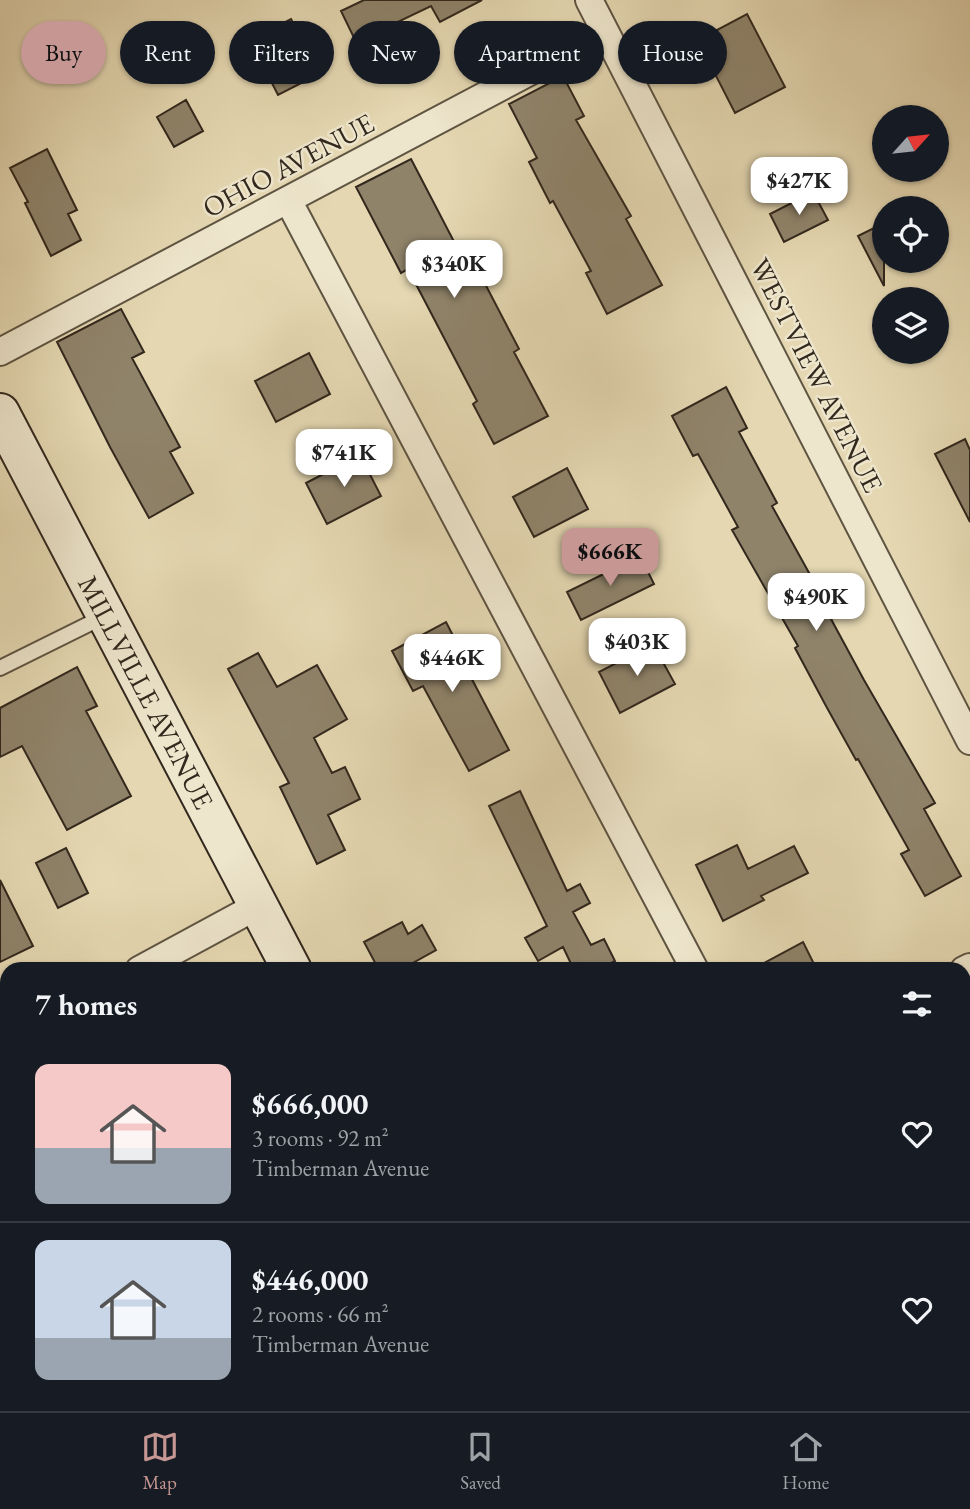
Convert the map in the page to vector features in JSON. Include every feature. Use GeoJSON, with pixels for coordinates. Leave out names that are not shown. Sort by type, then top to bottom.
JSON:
{"type":"FeatureCollection","features":[{"type":"Feature","properties":{"kind":"main road","name":"MILLVILLE AVENUE"},"geometry":{"type":"LineString","coordinates":[[0,413],[288,962]]}},
{"type":"Feature","properties":{"kind":"street","name":"WESTVIEW AVENUE"},"geometry":{"type":"LineString","coordinates":[[589,0],[970,741]]}},
{"type":"Feature","properties":{"kind":"street","name":"OHIO AVENUE"},"geometry":{"type":"LineString","coordinates":[[0,352],[605,32]]}},
{"type":"Feature","properties":{"kind":"street"},"geometry":{"type":"LineString","coordinates":[[288,200],[691,962]]}},
{"type":"Feature","properties":{"kind":"street"},"geometry":{"type":"LineString","coordinates":[[154,962],[259,905]]}},
{"type":"Feature","properties":{"kind":"lane"},"geometry":{"type":"LineString","coordinates":[[0,668],[106,615]]}},
{"type":"Feature","properties":{"kind":"building"},"geometry":{"type":"Polygon","coordinates":[[[364,0],[482,0],[440,22],[431,6],[400,21],[348,21],[348,25],[341,11],[364,0]]]}},
{"type":"Feature","properties":{"kind":"building"},"geometry":{"type":"Polygon","coordinates":[[[747,14],[785,87],[735,113],[720,84],[727,84],[727,25],[747,14]]]}},
{"type":"Feature","properties":{"kind":"building"},"geometry":{"type":"Polygon","coordinates":[[[272,84],[299,84],[278,95],[272,84]]]}},
{"type":"Feature","properties":{"kind":"building"},"geometry":{"type":"Polygon","coordinates":[[[548,84],[567,84],[584,116],[576,120],[631,216],[626,219],[662,285],[607,314],[586,273],[591,271],[529,162],[537,158],[509,104],[548,84]]]}},
{"type":"Feature","properties":{"kind":"building"},"geometry":{"type":"Polygon","coordinates":[[[186,100],[203,131],[174,147],[157,117],[186,100]]]}},
{"type":"Feature","properties":{"kind":"building"},"geometry":{"type":"Polygon","coordinates":[[[47,149],[77,210],[68,214],[81,240],[51,256],[10,168],[47,149]]]}},
{"type":"Feature","properties":{"kind":"building"},"geometry":{"type":"Polygon","coordinates":[[[411,159],[462,257],[469,253],[519,349],[514,352],[548,416],[494,444],[473,404],[477,401],[408,269],[401,273],[356,187],[411,159]]]}},
{"type":"Feature","properties":{"kind":"building"},"geometry":{"type":"Polygon","coordinates":[[[813,192],[828,220],[784,242],[770,214],[813,192]]]}},
{"type":"Feature","properties":{"kind":"building"},"geometry":{"type":"Polygon","coordinates":[[[872,229],[872,263],[858,236],[872,229]]]}},
{"type":"Feature","properties":{"kind":"building"},"geometry":{"type":"Polygon","coordinates":[[[877,273],[884,273],[884,286],[877,273]]]}},
{"type":"Feature","properties":{"kind":"building"},"geometry":{"type":"Polygon","coordinates":[[[121,309],[144,352],[132,358],[180,447],[170,452],[193,493],[149,518],[57,342],[121,309]]]}},
{"type":"Feature","properties":{"kind":"building"},"geometry":{"type":"Polygon","coordinates":[[[309,353],[330,394],[276,422],[255,381],[309,353]]]}},
{"type":"Feature","properties":{"kind":"building"},"geometry":{"type":"Polygon","coordinates":[[[726,387],[747,428],[739,432],[777,503],[772,506],[834,618],[831,619],[864,680],[935,803],[924,809],[961,876],[925,896],[901,854],[909,850],[826,706],[795,648],[798,646],[732,530],[738,527],[698,454],[693,456],[672,416],[726,387]]]}},
{"type":"Feature","properties":{"kind":"building"},"geometry":{"type":"Polygon","coordinates":[[[965,439],[970,450],[970,522],[935,454],[965,439]]]}},
{"type":"Feature","properties":{"kind":"building"},"geometry":{"type":"Polygon","coordinates":[[[360,455],[381,496],[327,524],[306,483],[360,455]]]}},
{"type":"Feature","properties":{"kind":"building"},"geometry":{"type":"Polygon","coordinates":[[[567,468],[588,509],[534,537],[513,497],[567,468]]]}},
{"type":"Feature","properties":{"kind":"building"},"geometry":{"type":"Polygon","coordinates":[[[640,556],[654,584],[581,620],[567,592],[640,556]]]}},
{"type":"Feature","properties":{"kind":"building"},"geometry":{"type":"Polygon","coordinates":[[[446,622],[467,663],[464,664],[509,750],[469,771],[423,686],[413,691],[392,651],[446,622]]]}},
{"type":"Feature","properties":{"kind":"building"},"geometry":{"type":"Polygon","coordinates":[[[653,644],[675,684],[620,713],[599,672],[653,644]]]}},
{"type":"Feature","properties":{"kind":"building"},"geometry":{"type":"Polygon","coordinates":[[[258,653],[277,687],[317,665],[347,719],[314,738],[332,773],[345,767],[360,799],[328,815],[345,850],[317,864],[280,787],[289,783],[228,669],[258,653]]]}},
{"type":"Feature","properties":{"kind":"building"},"geometry":{"type":"Polygon","coordinates":[[[77,667],[97,706],[86,711],[131,796],[67,830],[22,746],[0,757],[0,708],[77,667]]]}},
{"type":"Feature","properties":{"kind":"building"},"geometry":{"type":"Polygon","coordinates":[[[520,791],[567,891],[580,884],[590,903],[573,912],[591,945],[604,939],[615,961],[570,962],[563,947],[538,961],[525,938],[547,926],[489,806],[520,791]]]}},
{"type":"Feature","properties":{"kind":"building"},"geometry":{"type":"Polygon","coordinates":[[[737,845],[748,869],[794,846],[808,873],[761,896],[764,900],[723,921],[696,865],[737,845]]]}},
{"type":"Feature","properties":{"kind":"building"},"geometry":{"type":"Polygon","coordinates":[[[66,848],[88,893],[58,908],[36,863],[66,848]]]}},
{"type":"Feature","properties":{"kind":"building"},"geometry":{"type":"Polygon","coordinates":[[[0,880],[33,946],[0,962],[0,880]]]}},
{"type":"Feature","properties":{"kind":"building"},"geometry":{"type":"Polygon","coordinates":[[[402,922],[408,934],[422,925],[436,950],[414,962],[375,962],[364,942],[402,922]]]}},
{"type":"Feature","properties":{"kind":"building"},"geometry":{"type":"Polygon","coordinates":[[[803,942],[813,962],[766,962],[803,942]]]}}]}
